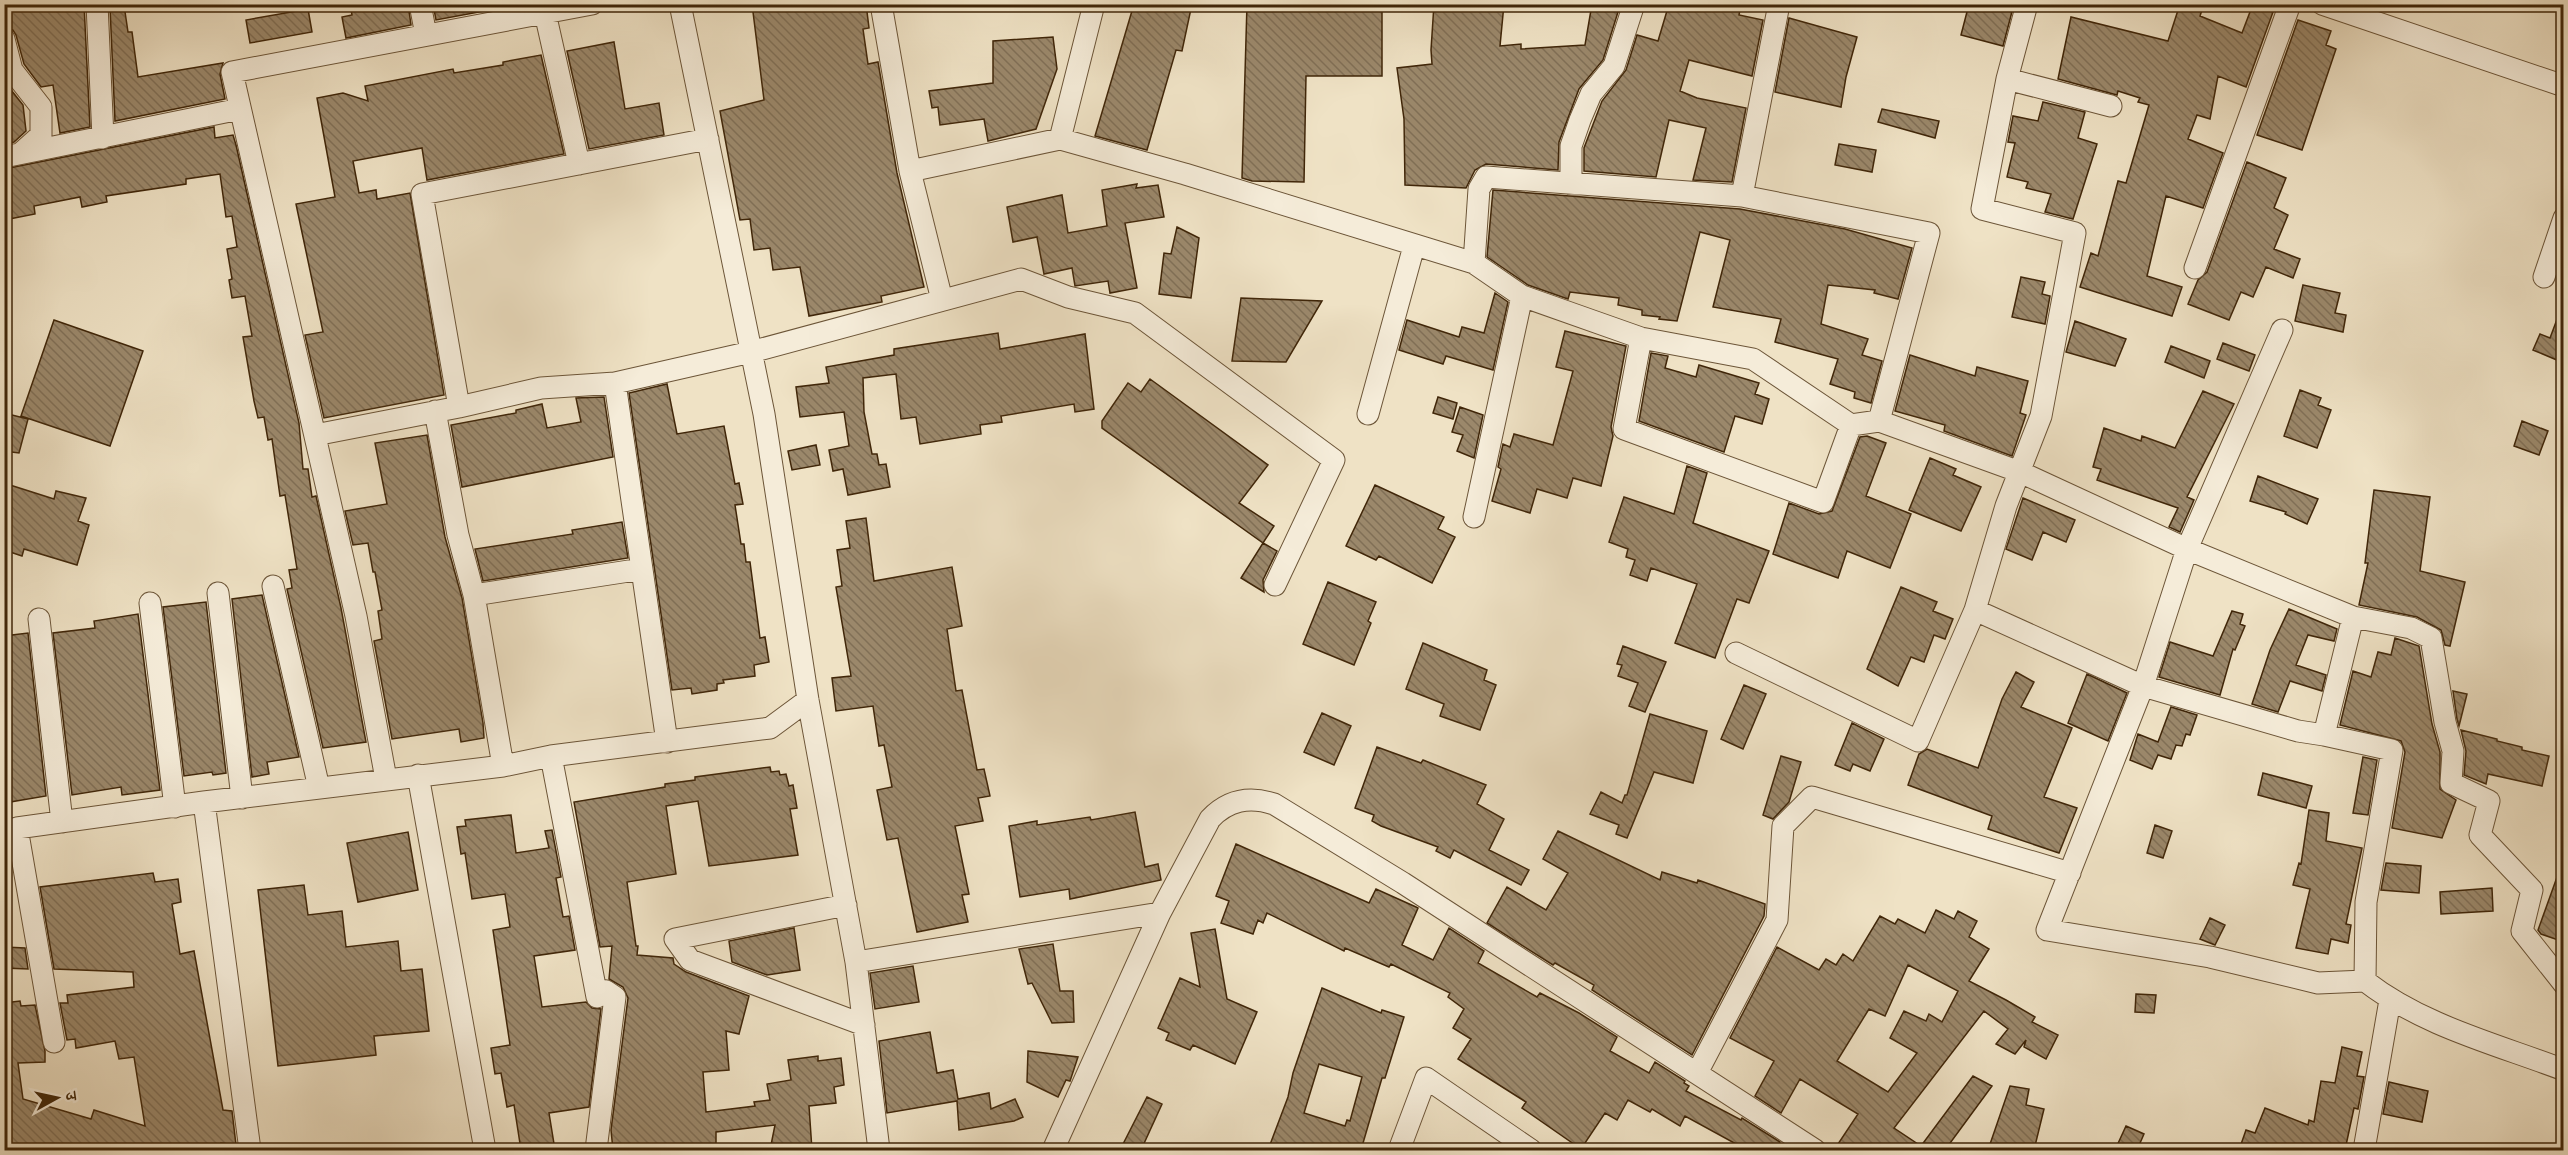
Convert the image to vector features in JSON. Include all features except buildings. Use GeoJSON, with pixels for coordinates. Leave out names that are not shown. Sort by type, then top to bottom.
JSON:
{"type":"FeatureCollection","features":[{"type":"Feature","properties":{"kind":"street"},"geometry":{"type":"LineString","coordinates":[[97,4],[104,138]]}},
{"type":"Feature","properties":{"kind":"street"},"geometry":{"type":"LineString","coordinates":[[420,4],[426,35]]}},
{"type":"Feature","properties":{"kind":"street"},"geometry":{"type":"LineString","coordinates":[[386,779],[356,616],[232,72],[426,35],[544,9],[592,4]]}},
{"type":"Feature","properties":{"kind":"street"},"geometry":{"type":"LineString","coordinates":[[680,4],[764,414],[808,700],[856,962],[879,1150]]}},
{"type":"Feature","properties":{"kind":"street"},"geometry":{"type":"LineString","coordinates":[[881,4],[910,171],[942,300]]}},
{"type":"Feature","properties":{"kind":"street"},"geometry":{"type":"LineString","coordinates":[[1060,139],[1094,4]]}},
{"type":"Feature","properties":{"kind":"street"},"geometry":{"type":"LineString","coordinates":[[1571,184],[1571,146],[1580,120],[1591,94],[1614,66],[1634,4]]}},
{"type":"Feature","properties":{"kind":"street"},"geometry":{"type":"LineString","coordinates":[[1742,196],[1779,4]]}},
{"type":"Feature","properties":{"kind":"street"},"geometry":{"type":"LineString","coordinates":[[1736,654],[1918,741],[1975,610],[2006,506],[2041,416],[2074,234],[1982,209],[2007,80],[2026,4]]}},
{"type":"Feature","properties":{"kind":"street"},"geometry":{"type":"LineString","coordinates":[[2195,268],[2290,4]]}},
{"type":"Feature","properties":{"kind":"street"},"geometry":{"type":"LineString","coordinates":[[2322,4],[2564,86]]}},
{"type":"Feature","properties":{"kind":"street"},"geometry":{"type":"LineString","coordinates":[[544,9],[579,164]]}},
{"type":"Feature","properties":{"kind":"street"},"geometry":{"type":"LineString","coordinates":[[4,39],[12,70],[41,107],[41,135],[14,154]]}},
{"type":"Feature","properties":{"kind":"street"},"geometry":{"type":"LineString","coordinates":[[2007,80],[2111,106]]}},
{"type":"Feature","properties":{"kind":"street"},"geometry":{"type":"LineString","coordinates":[[14,154],[104,138],[240,109]]}},
{"type":"Feature","properties":{"kind":"street"},"geometry":{"type":"LineString","coordinates":[[459,407],[422,194],[708,139]]}},
{"type":"Feature","properties":{"kind":"street"},"geometry":{"type":"LineString","coordinates":[[910,171],[1060,139],[1185,174],[1474,263],[1522,296],[1641,338],[1753,359],[1851,425],[1879,421],[2020,472],[2187,549],[2353,617],[2411,628],[2431,638],[2445,722],[2453,751],[2451,783],[2489,801],[2480,835],[2532,890],[2522,932],[2564,984]]}},
{"type":"Feature","properties":{"kind":"street"},"geometry":{"type":"LineString","coordinates":[[1474,263],[1479,189],[1486,177],[1742,196],[1929,233],[1879,421]]}},
{"type":"Feature","properties":{"kind":"street"},"geometry":{"type":"LineString","coordinates":[[2544,277],[2564,218]]}},
{"type":"Feature","properties":{"kind":"street"},"geometry":{"type":"LineString","coordinates":[[1368,414],[1414,246]]}},
{"type":"Feature","properties":{"kind":"street"},"geometry":{"type":"LineString","coordinates":[[315,435],[459,407],[541,388],[615,383],[751,352],[1021,279],[1068,297],[1135,313],[1334,460],[1275,585]]}},
{"type":"Feature","properties":{"kind":"street"},"geometry":{"type":"LineString","coordinates":[[1474,517],[1522,296]]}},
{"type":"Feature","properties":{"kind":"street"},"geometry":{"type":"LineString","coordinates":[[2282,330],[2187,549],[2143,686],[2047,930],[2210,957],[2318,983],[2365,981],[2390,1000],[2430,1022],[2564,1070]]}},
{"type":"Feature","properties":{"kind":"street"},"geometry":{"type":"LineString","coordinates":[[1641,338],[1624,429],[1823,502],[1851,425]]}},
{"type":"Feature","properties":{"kind":"street"},"geometry":{"type":"LineString","coordinates":[[615,383],[667,742]]}},
{"type":"Feature","properties":{"kind":"street"},"geometry":{"type":"LineString","coordinates":[[435,411],[458,536],[474,595],[503,765]]}},
{"type":"Feature","properties":{"kind":"street"},"geometry":{"type":"LineString","coordinates":[[474,595],[642,568]]}},
{"type":"Feature","properties":{"kind":"street"},"geometry":{"type":"LineString","coordinates":[[273,586],[319,788]]}},
{"type":"Feature","properties":{"kind":"street"},"geometry":{"type":"LineString","coordinates":[[218,593],[242,798]]}},
{"type":"Feature","properties":{"kind":"street"},"geometry":{"type":"LineString","coordinates":[[150,603],[175,807]]}},
{"type":"Feature","properties":{"kind":"street"},"geometry":{"type":"LineString","coordinates":[[1975,610],[2143,686],[2298,731],[2392,750],[2366,902],[2365,981]]}},
{"type":"Feature","properties":{"kind":"street"},"geometry":{"type":"LineString","coordinates":[[2324,735],[2353,617]]}},
{"type":"Feature","properties":{"kind":"street"},"geometry":{"type":"LineString","coordinates":[[39,619],[62,822]]}},
{"type":"Feature","properties":{"kind":"street"},"geometry":{"type":"LineString","coordinates":[[54,1042],[11,830],[204,802],[503,765],[551,756],[770,728],[808,700]]}},
{"type":"Feature","properties":{"kind":"street"},"geometry":{"type":"LineString","coordinates":[[551,756],[597,997],[606,991],[615,997],[597,1150]]}},
{"type":"Feature","properties":{"kind":"street"},"geometry":{"type":"LineString","coordinates":[[418,775],[485,1150]]}},
{"type":"Feature","properties":{"kind":"street"},"geometry":{"type":"LineString","coordinates":[[1697,1073],[1777,920],[1783,826],[1812,797],[2070,873]]}},
{"type":"Feature","properties":{"kind":"street"},"geometry":{"type":"LineString","coordinates":[[1053,1150],[1160,913],[1210,819],[1221,808],[1257,798],[1274,804],[1403,883],[1815,1150]]}},
{"type":"Feature","properties":{"kind":"street"},"geometry":{"type":"LineString","coordinates":[[204,802],[250,1150]]}},
{"type":"Feature","properties":{"kind":"street"},"geometry":{"type":"LineString","coordinates":[[846,905],[675,939],[690,960],[864,1025]]}},
{"type":"Feature","properties":{"kind":"street"},"geometry":{"type":"LineString","coordinates":[[856,962],[1160,913]]}},
{"type":"Feature","properties":{"kind":"street"},"geometry":{"type":"LineString","coordinates":[[2364,1150],[2390,1000]]}},
{"type":"Feature","properties":{"kind":"street"},"geometry":{"type":"LineString","coordinates":[[1399,1150],[1426,1078],[1531,1150]]}}]}
